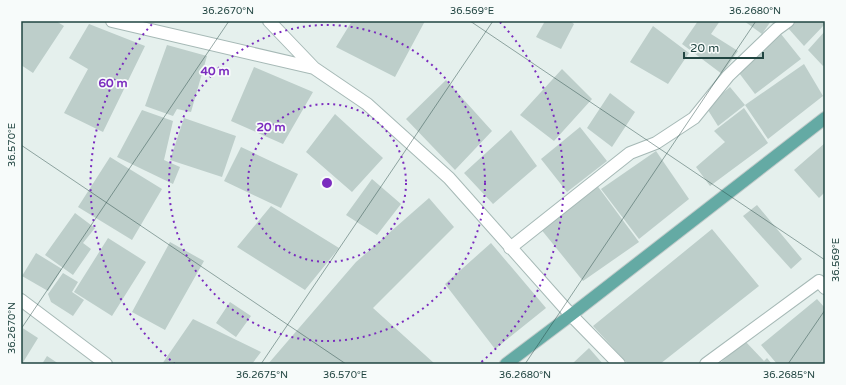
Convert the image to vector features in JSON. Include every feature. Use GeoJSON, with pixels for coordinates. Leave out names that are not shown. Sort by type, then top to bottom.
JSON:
{"type":"FeatureCollection","features":[{"type":"Feature","properties":{"kind":"main road"},"geometry":{"type":"LineString","coordinates":[[506,364],[825,118]]}},
{"type":"Feature","properties":{"kind":"street"},"geometry":{"type":"LineString","coordinates":[[112,21],[314,68]]}},
{"type":"Feature","properties":{"kind":"street"},"geometry":{"type":"LineString","coordinates":[[269,21],[314,68],[367,104],[449,178],[571,315],[619,364]]}},
{"type":"Feature","properties":{"kind":"street"},"geometry":{"type":"LineString","coordinates":[[510,248],[630,153],[656,143],[694,118],[728,76],[777,29],[788,21]]}},
{"type":"Feature","properties":{"kind":"street"},"geometry":{"type":"LineString","coordinates":[[706,364],[819,281],[825,288]]}},
{"type":"Feature","properties":{"kind":"street"},"geometry":{"type":"LineString","coordinates":[[21,300],[106,364]]}},
{"type":"Feature","properties":{"kind":"building"},"geometry":{"type":"Polygon","coordinates":[[[23,21],[56,21],[64,26],[33,73],[21,65],[21,24],[23,21]]]}},
{"type":"Feature","properties":{"kind":"building"},"geometry":{"type":"Polygon","coordinates":[[[352,21],[425,21],[395,77],[336,47],[352,21]]]}},
{"type":"Feature","properties":{"kind":"building"},"geometry":{"type":"Polygon","coordinates":[[[545,21],[570,21],[574,24],[561,49],[536,37],[545,21]]]}},
{"type":"Feature","properties":{"kind":"building"},"geometry":{"type":"Polygon","coordinates":[[[698,21],[720,21],[711,34],[738,51],[722,74],[682,44],[698,21]]]}},
{"type":"Feature","properties":{"kind":"building"},"geometry":{"type":"Polygon","coordinates":[[[744,21],[771,21],[762,34],[744,21]]]}},
{"type":"Feature","properties":{"kind":"building"},"geometry":{"type":"Polygon","coordinates":[[[795,21],[822,21],[825,24],[804,46],[788,28],[795,21]]]}},
{"type":"Feature","properties":{"kind":"building"},"geometry":{"type":"Polygon","coordinates":[[[89,24],[145,46],[103,132],[64,113],[88,69],[69,58],[89,24]]]}},
{"type":"Feature","properties":{"kind":"building"},"geometry":{"type":"Polygon","coordinates":[[[653,26],[689,53],[668,84],[630,62],[653,26]]]}},
{"type":"Feature","properties":{"kind":"building"},"geometry":{"type":"Polygon","coordinates":[[[825,31],[825,64],[823,66],[808,50],[825,31]]]}},
{"type":"Feature","properties":{"kind":"building"},"geometry":{"type":"Polygon","coordinates":[[[781,34],[801,59],[755,94],[736,69],[781,34]]]}},
{"type":"Feature","properties":{"kind":"building"},"geometry":{"type":"Polygon","coordinates":[[[167,45],[207,56],[191,112],[177,109],[173,116],[145,106],[167,45]]]}},
{"type":"Feature","properties":{"kind":"building"},"geometry":{"type":"Polygon","coordinates":[[[804,64],[823,96],[768,139],[745,105],[804,64]]]}},
{"type":"Feature","properties":{"kind":"building"},"geometry":{"type":"Polygon","coordinates":[[[254,67],[313,92],[283,144],[231,121],[254,67]]]}},
{"type":"Feature","properties":{"kind":"building"},"geometry":{"type":"Polygon","coordinates":[[[562,69],[592,99],[554,141],[520,115],[562,69]]]}},
{"type":"Feature","properties":{"kind":"building"},"geometry":{"type":"Polygon","coordinates":[[[446,80],[492,131],[455,170],[406,119],[446,80]]]}},
{"type":"Feature","properties":{"kind":"building"},"geometry":{"type":"Polygon","coordinates":[[[730,87],[745,105],[718,126],[706,107],[730,87]]]}},
{"type":"Feature","properties":{"kind":"building"},"geometry":{"type":"Polygon","coordinates":[[[610,93],[635,112],[612,147],[587,128],[610,93]]]}},
{"type":"Feature","properties":{"kind":"building"},"geometry":{"type":"Polygon","coordinates":[[[744,108],[768,143],[710,186],[696,167],[725,142],[714,131],[744,108]]]}},
{"type":"Feature","properties":{"kind":"building"},"geometry":{"type":"Polygon","coordinates":[[[142,110],[173,121],[164,160],[180,167],[173,184],[117,157],[142,110]]]}},
{"type":"Feature","properties":{"kind":"building"},"geometry":{"type":"Polygon","coordinates":[[[335,114],[383,158],[352,192],[306,152],[335,114]]]}},
{"type":"Feature","properties":{"kind":"building"},"geometry":{"type":"Polygon","coordinates":[[[184,118],[236,136],[222,177],[170,160],[184,118]]]}},
{"type":"Feature","properties":{"kind":"building"},"geometry":{"type":"Polygon","coordinates":[[[580,127],[607,161],[567,192],[541,159],[580,127]]]}},
{"type":"Feature","properties":{"kind":"building"},"geometry":{"type":"Polygon","coordinates":[[[511,130],[537,166],[493,204],[464,173],[511,130]]]}},
{"type":"Feature","properties":{"kind":"building"},"geometry":{"type":"Polygon","coordinates":[[[825,143],[825,192],[819,198],[794,170],[825,143]]]}},
{"type":"Feature","properties":{"kind":"building"},"geometry":{"type":"Polygon","coordinates":[[[241,147],[298,174],[281,208],[224,181],[241,147]]]}},
{"type":"Feature","properties":{"kind":"building"},"geometry":{"type":"Polygon","coordinates":[[[656,151],[689,199],[639,239],[601,189],[656,151]]]}},
{"type":"Feature","properties":{"kind":"building"},"geometry":{"type":"Polygon","coordinates":[[[110,157],[162,189],[132,240],[78,207],[110,157]]]}},
{"type":"Feature","properties":{"kind":"building"},"geometry":{"type":"Polygon","coordinates":[[[372,179],[401,204],[377,235],[346,215],[372,179]]]}},
{"type":"Feature","properties":{"kind":"building"},"geometry":{"type":"Polygon","coordinates":[[[596,184],[639,242],[583,281],[540,228],[596,184]]]}},
{"type":"Feature","properties":{"kind":"building"},"geometry":{"type":"Polygon","coordinates":[[[429,198],[454,227],[373,308],[435,364],[268,364],[356,262],[429,198]]]}},
{"type":"Feature","properties":{"kind":"building"},"geometry":{"type":"Polygon","coordinates":[[[757,205],[802,259],[791,269],[743,216],[757,205]]]}},
{"type":"Feature","properties":{"kind":"building"},"geometry":{"type":"Polygon","coordinates":[[[271,206],[339,248],[305,290],[237,247],[271,206]]]}},
{"type":"Feature","properties":{"kind":"building"},"geometry":{"type":"Polygon","coordinates":[[[75,213],[95,228],[83,243],[91,249],[73,275],[45,255],[75,213]]]}},
{"type":"Feature","properties":{"kind":"building"},"geometry":{"type":"Polygon","coordinates":[[[712,229],[759,286],[660,364],[628,364],[593,326],[712,229]]]}},
{"type":"Feature","properties":{"kind":"building"},"geometry":{"type":"Polygon","coordinates":[[[108,238],[146,262],[112,316],[74,292],[108,238]]]}},
{"type":"Feature","properties":{"kind":"building"},"geometry":{"type":"Polygon","coordinates":[[[170,242],[204,261],[165,330],[132,312],[170,242]]]}},
{"type":"Feature","properties":{"kind":"building"},"geometry":{"type":"Polygon","coordinates":[[[491,243],[546,308],[495,349],[445,284],[491,243]]]}},
{"type":"Feature","properties":{"kind":"building"},"geometry":{"type":"Polygon","coordinates":[[[36,253],[62,269],[48,291],[22,276],[36,253]]]}},
{"type":"Feature","properties":{"kind":"building"},"geometry":{"type":"Polygon","coordinates":[[[63,273],[78,282],[72,292],[84,300],[73,316],[51,302],[48,294],[63,273]]]}},
{"type":"Feature","properties":{"kind":"building"},"geometry":{"type":"Polygon","coordinates":[[[817,299],[825,308],[825,364],[777,364],[761,345],[817,299]]]}},
{"type":"Feature","properties":{"kind":"building"},"geometry":{"type":"Polygon","coordinates":[[[230,302],[251,316],[236,337],[216,323],[230,302]]]}},
{"type":"Feature","properties":{"kind":"building"},"geometry":{"type":"Polygon","coordinates":[[[193,319],[261,352],[252,364],[162,364],[193,319]]]}},
{"type":"Feature","properties":{"kind":"building"},"geometry":{"type":"Polygon","coordinates":[[[21,327],[38,338],[22,364],[21,364],[21,327]]]}},
{"type":"Feature","properties":{"kind":"building"},"geometry":{"type":"Polygon","coordinates":[[[745,341],[764,361],[767,358],[772,364],[719,364],[745,341]]]}},
{"type":"Feature","properties":{"kind":"building"},"geometry":{"type":"Polygon","coordinates":[[[589,348],[603,364],[572,364],[589,348]]]}},
{"type":"Feature","properties":{"kind":"building"},"geometry":{"type":"Polygon","coordinates":[[[47,356],[59,364],[42,364],[47,356]]]}}]}
